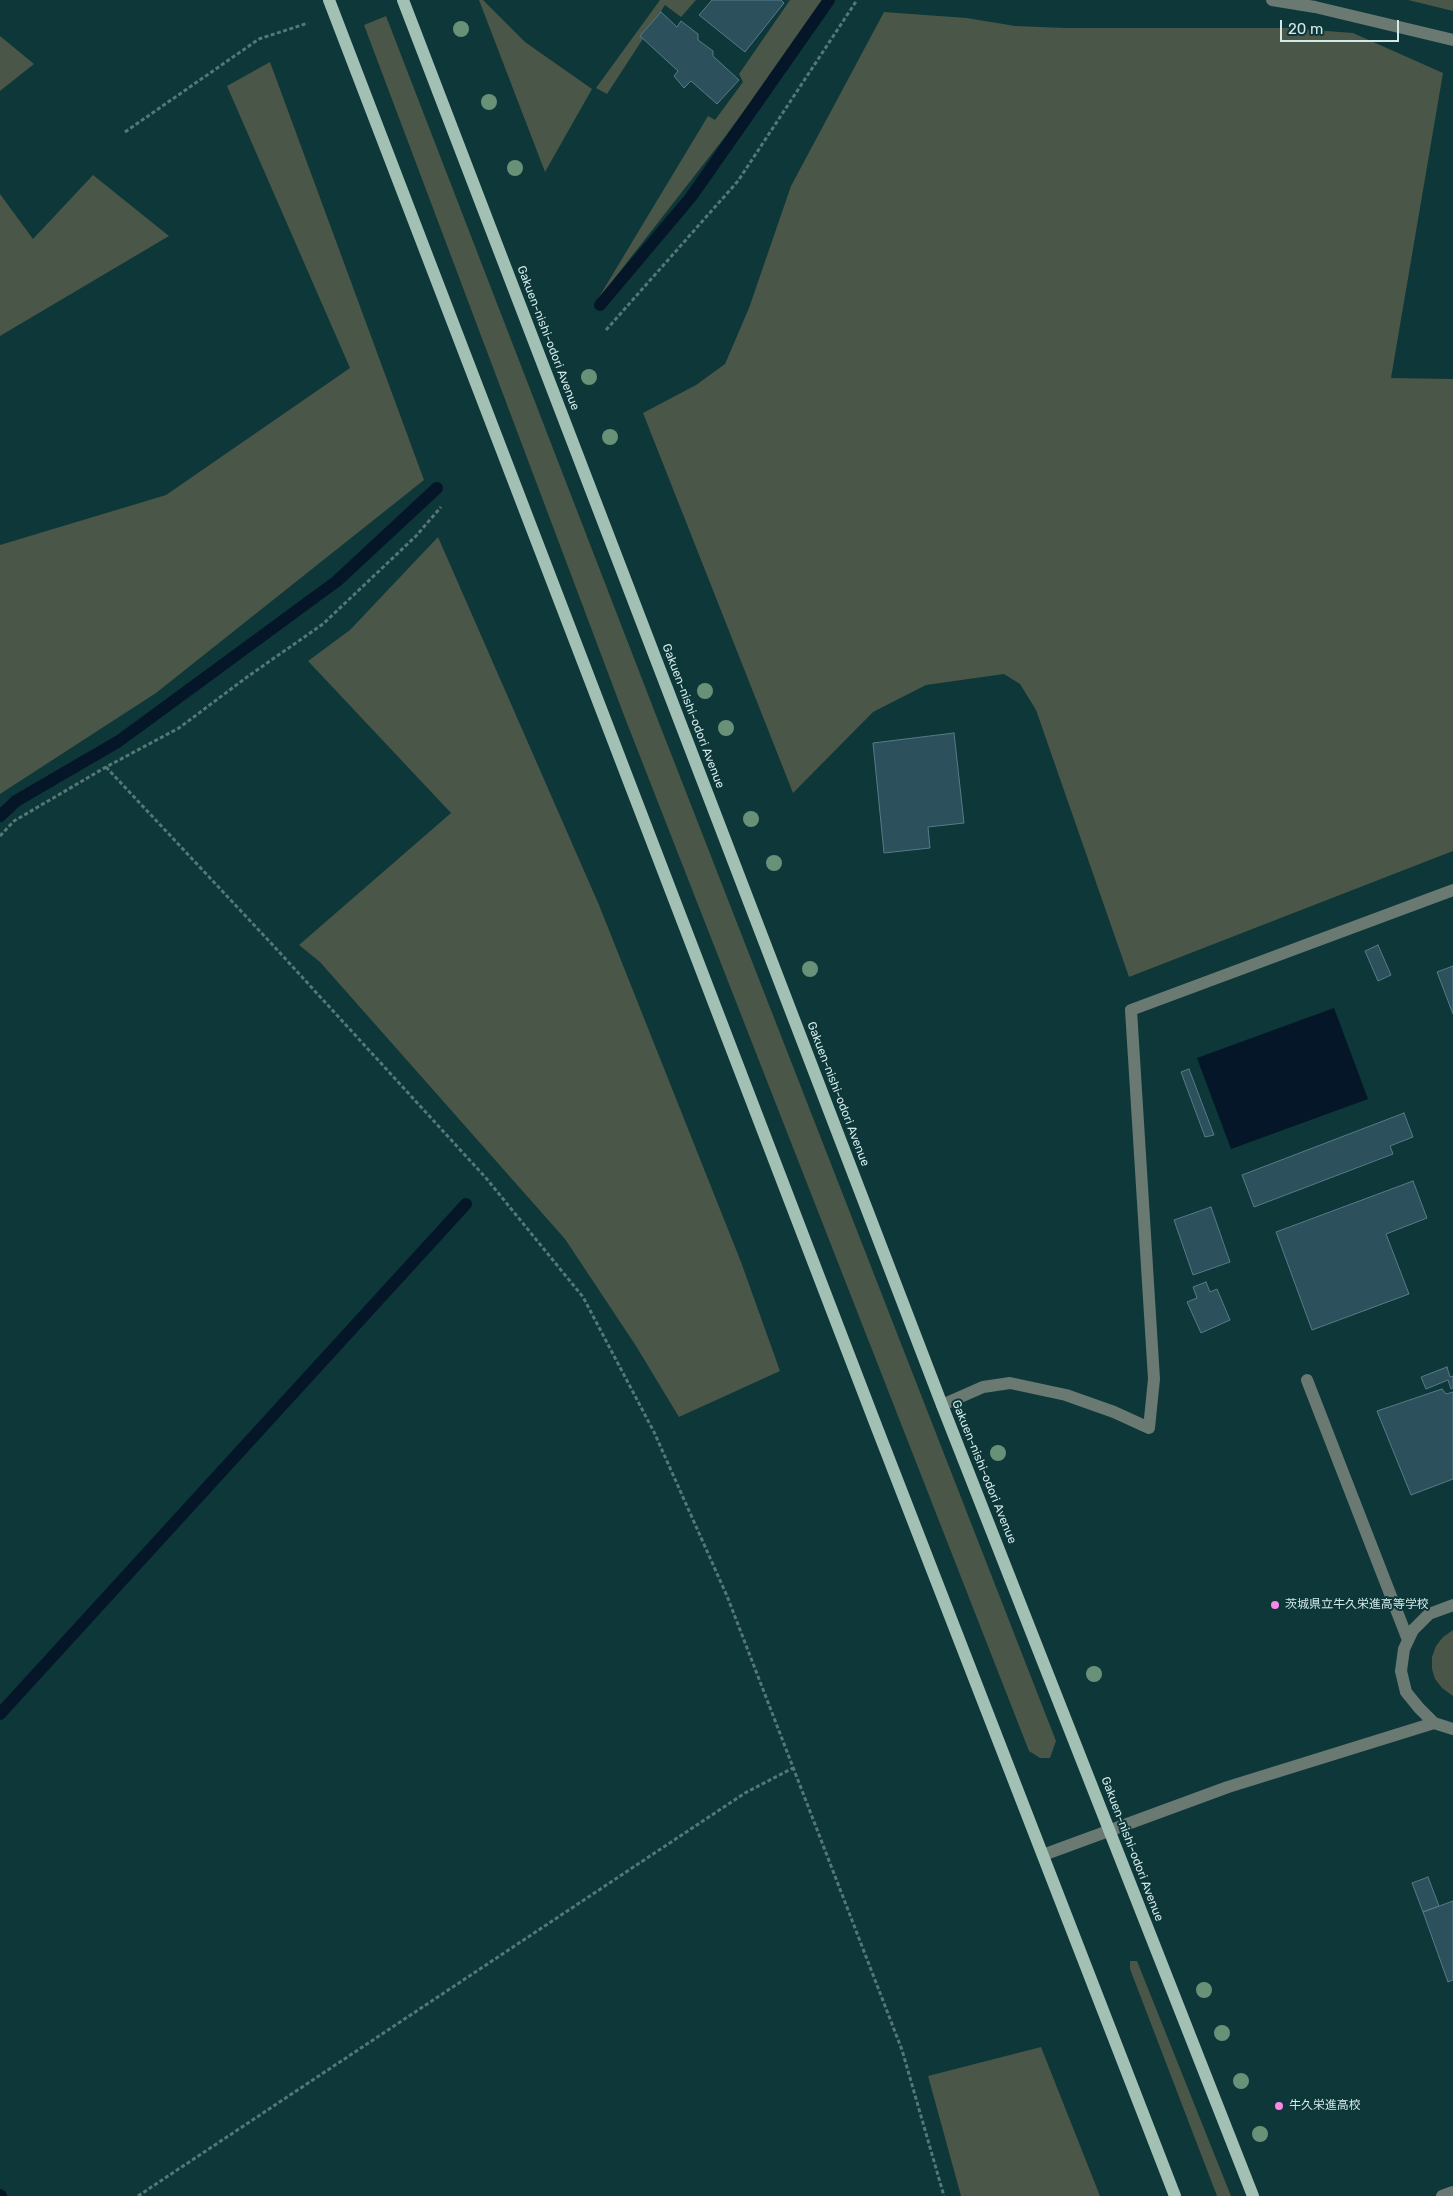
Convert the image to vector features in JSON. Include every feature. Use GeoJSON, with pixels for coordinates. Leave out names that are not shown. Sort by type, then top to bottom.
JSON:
{"type":"FeatureCollection","features":[{"type":"Feature","properties":{"kind":"main road"},"geometry":{"type":"LineString","coordinates":[[329,0],[1176,2196]]}},
{"type":"Feature","properties":{"kind":"main road","name":"Gakuen-nishi-odori Avenue"},"geometry":{"type":"LineString","coordinates":[[403,0],[942,1405],[1253,2196]]}},
{"type":"Feature","properties":{"kind":"street"},"geometry":{"type":"LineString","coordinates":[[1272,0],[1315,7],[1453,40]]}},
{"type":"Feature","properties":{"kind":"street"},"geometry":{"type":"LineString","coordinates":[[942,1405],[983,1387],[1010,1383],[1066,1395],[1114,1412],[1149,1428],[1154,1379],[1131,1010],[1453,890]]}},
{"type":"Feature","properties":{"kind":"street"},"geometry":{"type":"LineString","coordinates":[[1307,1380],[1408,1640]]}},
{"type":"Feature","properties":{"kind":"street"},"geometry":{"type":"LineString","coordinates":[[1453,1606],[1429,1614],[1413,1630],[1404,1649],[1401,1671],[1406,1692],[1434,1723],[1453,1729]]}},
{"type":"Feature","properties":{"kind":"street"},"geometry":{"type":"LineString","coordinates":[[1043,1855],[1228,1787],[1434,1723]]}},
{"type":"Feature","properties":{"kind":"street"},"geometry":{"type":"LineString","coordinates":[[1442,2196],[1453,2192]]}},
{"type":"Feature","properties":{"kind":"path"},"geometry":{"type":"LineString","coordinates":[[606,330],[738,182],[857,0]]}},
{"type":"Feature","properties":{"kind":"path"},"geometry":{"type":"LineString","coordinates":[[125,132],[259,39],[335,15]]}},
{"type":"Feature","properties":{"kind":"path"},"geometry":{"type":"LineString","coordinates":[[0,836],[14,821],[106,767],[179,728],[247,676],[323,624],[416,536],[442,507]]}},
{"type":"Feature","properties":{"kind":"path"},"geometry":{"type":"LineString","coordinates":[[106,767],[270,942],[486,1178],[583,1297],[654,1432],[727,1596],[902,2050],[944,2196]]}},
{"type":"Feature","properties":{"kind":"path"},"geometry":{"type":"LineString","coordinates":[[138,2196],[745,1793],[793,1768]]}},
{"type":"Feature","properties":{"kind":"green space"},"geometry":{"type":"Polygon","coordinates":[[[479,0],[483,0],[525,42],[592,89],[545,172],[479,0]]]}},
{"type":"Feature","properties":{"kind":"green space"},"geometry":{"type":"Polygon","coordinates":[[[660,0],[696,0],[681,17],[665,5],[607,94],[596,88],[660,0]]]}},
{"type":"Feature","properties":{"kind":"green space"},"geometry":{"type":"Polygon","coordinates":[[[790,0],[827,0],[724,138],[596,302],[708,116],[715,120],[743,82],[739,74],[790,0]]]}},
{"type":"Feature","properties":{"kind":"green space"},"geometry":{"type":"Polygon","coordinates":[[[1408,0],[1453,0],[1453,11],[1408,0]]]}},
{"type":"Feature","properties":{"kind":"green space"},"geometry":{"type":"Polygon","coordinates":[[[884,12],[967,18],[1015,26],[1066,28],[1287,28],[1353,33],[1443,73],[1391,378],[1453,379],[1453,851],[1129,977],[1036,710],[1020,684],[1004,674],[926,685],[873,712],[793,793],[643,413],[696,385],[725,364],[749,308],[791,186],[884,12]]]}},
{"type":"Feature","properties":{"kind":"green space"},"geometry":{"type":"Polygon","coordinates":[[[386,16],[1056,1741],[1050,1758],[1040,1758],[1029,1751],[625,718],[364,25],[386,16]]]}},
{"type":"Feature","properties":{"kind":"green space"},"geometry":{"type":"Polygon","coordinates":[[[0,36],[34,64],[0,91],[0,36]]]}},
{"type":"Feature","properties":{"kind":"green space"},"geometry":{"type":"Polygon","coordinates":[[[270,62],[424,480],[156,693],[0,794],[0,545],[166,495],[350,368],[227,86],[270,62]]]}},
{"type":"Feature","properties":{"kind":"green space"},"geometry":{"type":"Polygon","coordinates":[[[93,175],[169,236],[0,336],[0,194],[33,239],[93,175]]]}},
{"type":"Feature","properties":{"kind":"green space"},"geometry":{"type":"Polygon","coordinates":[[[438,537],[599,905],[741,1262],[780,1371],[679,1417],[636,1346],[565,1239],[320,962],[299,945],[451,813],[308,661],[350,630],[438,537]]]}},
{"type":"Feature","properties":{"kind":"green space"},"geometry":{"type":"Polygon","coordinates":[[[1453,1630],[1453,1696],[1442,1688],[1435,1679],[1432,1669],[1432,1657],[1436,1646],[1443,1637],[1453,1630]]]}},
{"type":"Feature","properties":{"kind":"green space"},"geometry":{"type":"Polygon","coordinates":[[[1130,1961],[1137,1961],[1231,2196],[1217,2196],[1130,1969],[1130,1961]]]}},
{"type":"Feature","properties":{"kind":"green space"},"geometry":{"type":"Polygon","coordinates":[[[1041,2047],[1100,2196],[961,2196],[928,2076],[1041,2047]]]}},
{"type":"Feature","properties":{"kind":"water"},"geometry":{"type":"Polygon","coordinates":[[[1334,1008],[1368,1099],[1231,1149],[1197,1058],[1334,1008]]]}},
{"type":"Feature","properties":{"kind":"building"},"geometry":{"type":"Polygon","coordinates":[[[712,0],[781,0],[784,3],[745,52],[699,15],[712,0]]]}},
{"type":"Feature","properties":{"kind":"building"},"geometry":{"type":"Polygon","coordinates":[[[661,12],[677,27],[681,21],[698,34],[698,40],[713,51],[713,56],[739,80],[717,104],[691,81],[684,88],[674,76],[678,71],[640,36],[661,12]]]}},
{"type":"Feature","properties":{"kind":"building"},"geometry":{"type":"Polygon","coordinates":[[[954,733],[964,823],[928,827],[930,848],[884,853],[873,743],[954,733]]]}},
{"type":"Feature","properties":{"kind":"building"},"geometry":{"type":"Polygon","coordinates":[[[1378,945],[1391,975],[1378,981],[1365,951],[1378,945]]]}},
{"type":"Feature","properties":{"kind":"building"},"geometry":{"type":"Polygon","coordinates":[[[1453,966],[1453,1014],[1437,972],[1453,966]]]}},
{"type":"Feature","properties":{"kind":"building"},"geometry":{"type":"Polygon","coordinates":[[[1189,1069],[1214,1135],[1205,1137],[1181,1072],[1189,1069]]]}},
{"type":"Feature","properties":{"kind":"building"},"geometry":{"type":"Polygon","coordinates":[[[1404,1113],[1413,1137],[1390,1146],[1393,1154],[1254,1207],[1242,1175],[1404,1113]]]}},
{"type":"Feature","properties":{"kind":"building"},"geometry":{"type":"Polygon","coordinates":[[[1413,1181],[1427,1218],[1386,1234],[1409,1294],[1312,1330],[1276,1232],[1413,1181]]]}},
{"type":"Feature","properties":{"kind":"building"},"geometry":{"type":"Polygon","coordinates":[[[1211,1207],[1230,1262],[1193,1275],[1174,1220],[1211,1207]]]}},
{"type":"Feature","properties":{"kind":"building"},"geometry":{"type":"Polygon","coordinates":[[[1206,1282],[1210,1292],[1217,1289],[1230,1320],[1201,1333],[1187,1302],[1197,1298],[1193,1287],[1206,1282]]]}},
{"type":"Feature","properties":{"kind":"building"},"geometry":{"type":"Polygon","coordinates":[[[1447,1367],[1450,1377],[1453,1376],[1453,1388],[1451,1389],[1448,1380],[1426,1389],[1421,1377],[1447,1367]]]}},
{"type":"Feature","properties":{"kind":"building"},"geometry":{"type":"Polygon","coordinates":[[[1442,1389],[1446,1394],[1453,1392],[1453,1479],[1411,1495],[1377,1411],[1442,1389]]]}},
{"type":"Feature","properties":{"kind":"building"},"geometry":{"type":"Polygon","coordinates":[[[1428,1877],[1439,1906],[1423,1912],[1412,1883],[1428,1877]]]}},
{"type":"Feature","properties":{"kind":"building"},"geometry":{"type":"Polygon","coordinates":[[[1453,1901],[1453,1980],[1448,1982],[1423,1912],[1453,1901]]]}},
{"type":"Feature","properties":{"kind":"waterway"},"geometry":{"type":"LineString","coordinates":[[600,305],[691,197],[829,0]]}},
{"type":"Feature","properties":{"kind":"waterway"},"geometry":{"type":"LineString","coordinates":[[0,816],[16,801],[119,741],[337,581],[437,488]]}},
{"type":"Feature","properties":{"kind":"waterway"},"geometry":{"type":"LineString","coordinates":[[0,1714],[466,1204]]}},
{"type":"Feature","properties":{"kind":"place","name":"茨城県立牛久栄進高等学校"},"geometry":{"type":"Point","coordinates":[1275,1605]}},
{"type":"Feature","properties":{"kind":"place","name":"牛久栄進高校"},"geometry":{"type":"Point","coordinates":[1279,2106]}}]}
